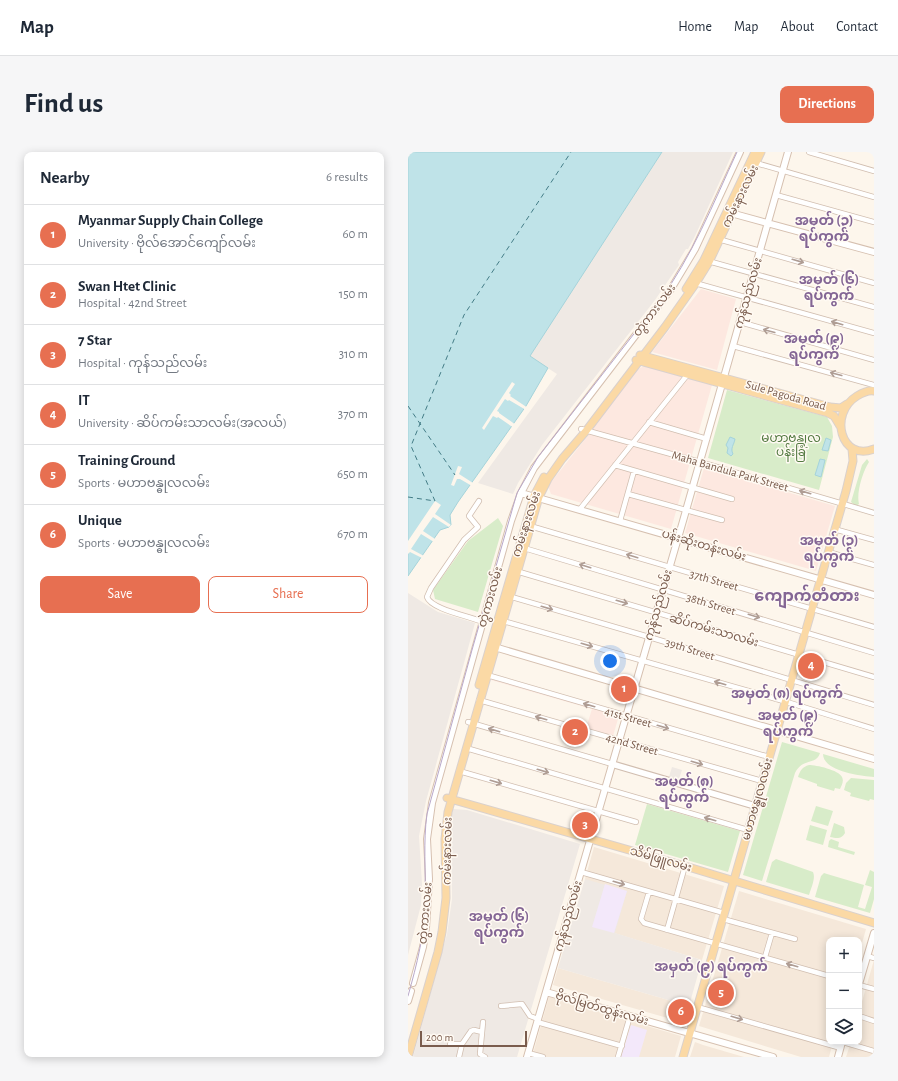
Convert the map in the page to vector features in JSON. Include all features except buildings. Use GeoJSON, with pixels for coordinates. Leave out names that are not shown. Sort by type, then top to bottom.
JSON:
{"type":"FeatureCollection","features":[{"type":"Feature","properties":{"kind":"main road","name":"တွဲကားလမ်း"},"geometry":{"type":"LineString","coordinates":[[413,984],[423,947],[426,928],[429,879],[427,839],[432,803],[511,520],[521,493],[534,468],[671,289],[695,249],[740,152]]}},
{"type":"Feature","properties":{"kind":"main road","name":"ကမ်းနားလမ်း"},"geometry":{"type":"LineString","coordinates":[[408,1044],[438,952],[445,915],[442,828],[471,723],[495,648],[507,596],[536,496],[560,458],[639,357],[693,283],[717,239],[749,170],[755,152]]}},
{"type":"Feature","properties":{"kind":"main road","name":"ကမ်းနားလမ်း"},"geometry":{"type":"LineString","coordinates":[[749,170],[756,164],[761,152]]}},
{"type":"Feature","properties":{"kind":"main road","name":"ကုန်သည်လမ်း"},"geometry":{"type":"LineString","coordinates":[[528,1055],[693,488],[788,152]]}},
{"type":"Feature","properties":{"kind":"main road"},"geometry":{"type":"LineString","coordinates":[[728,213],[874,252]]}},
{"type":"Feature","properties":{"kind":"main road"},"geometry":{"type":"LineString","coordinates":[[639,357],[648,363],[688,371]]}},
{"type":"Feature","properties":{"kind":"main road"},"geometry":{"type":"LineString","coordinates":[[639,357],[723,380]]}},
{"type":"Feature","properties":{"kind":"main road","name":"Sule Pagoda Road"},"geometry":{"type":"LineString","coordinates":[[723,380],[830,407],[841,408],[848,404]]}},
{"type":"Feature","properties":{"kind":"main road","name":"Sule Pagoda Road"},"geometry":{"type":"LineString","coordinates":[[723,380],[834,416],[840,426],[841,432],[852,449]]}},
{"type":"Feature","properties":{"kind":"main road"},"geometry":{"type":"LineString","coordinates":[[840,426],[842,412],[848,404],[861,394],[873,389]]}},
{"type":"Feature","properties":{"kind":"main road"},"geometry":{"type":"LineString","coordinates":[[852,449],[867,452],[874,449]]}},
{"type":"Feature","properties":{"kind":"main road","name":"မဟာဗန္ဓုလလမ်း"},"geometry":{"type":"LineString","coordinates":[[683,1057],[717,944],[769,757],[807,632],[820,579],[836,529],[854,461],[852,449]]}},
{"type":"Feature","properties":{"kind":"main road","name":"ပန်းဆိုးတန်းလမ်း"},"geometry":{"type":"LineString","coordinates":[[521,493],[536,496],[874,595]]}},
{"type":"Feature","properties":{"kind":"main road","name":"ကမ်းနားလမ်း"},"geometry":{"type":"LineString","coordinates":[[514,571],[524,548],[536,496]]}},
{"type":"Feature","properties":{"kind":"main road","name":"ကမ်းနားလမ်း"},"geometry":{"type":"LineString","coordinates":[[444,897],[445,839],[449,799],[466,748],[471,723],[493,655],[496,651],[495,648],[498,646],[497,640],[503,621],[507,596]]}},
{"type":"Feature","properties":{"kind":"main road"},"geometry":{"type":"LineString","coordinates":[[495,648],[874,759]]}},
{"type":"Feature","properties":{"kind":"main road"},"geometry":{"type":"LineString","coordinates":[[458,774],[456,794],[470,804]]}},
{"type":"Feature","properties":{"kind":"main road","name":"သိမ်ဖြူလမ်း"},"geometry":{"type":"LineString","coordinates":[[449,799],[685,866],[874,923]]}},
{"type":"Feature","properties":{"kind":"main road"},"geometry":{"type":"LineString","coordinates":[[448,812],[453,805],[470,804]]}},
{"type":"Feature","properties":{"kind":"main road"},"geometry":{"type":"LineString","coordinates":[[862,974],[874,933]]}},
{"type":"Feature","properties":{"kind":"main road"},"geometry":{"type":"LineString","coordinates":[[408,1001],[411,991]]}},
{"type":"Feature","properties":{"kind":"main road","name":"ကမ်းနားလမ်း"},"geometry":{"type":"LineString","coordinates":[[408,1057],[425,992]]}},
{"type":"Feature","properties":{"kind":"main road","name":"ဗိုလ်မြတ်ထွန်းလမ်း"},"geometry":{"type":"LineString","coordinates":[[546,992],[773,1057]]}},
{"type":"Feature","properties":{"kind":"main road"},"geometry":{"type":"LineString","coordinates":[[838,1057],[842,1045]]}},
{"type":"Feature","properties":{"kind":"street"},"geometry":{"type":"LineString","coordinates":[[809,152],[874,170]]}},
{"type":"Feature","properties":{"kind":"street"},"geometry":{"type":"LineString","coordinates":[[756,164],[874,197]]}},
{"type":"Feature","properties":{"kind":"street"},"geometry":{"type":"LineString","coordinates":[[776,195],[874,222]]}},
{"type":"Feature","properties":{"kind":"street"},"geometry":{"type":"LineString","coordinates":[[717,239],[874,283]]}},
{"type":"Feature","properties":{"kind":"street"},"geometry":{"type":"LineString","coordinates":[[706,261],[874,307]]}},
{"type":"Feature","properties":{"kind":"street"},"geometry":{"type":"LineString","coordinates":[[693,283],[874,333]]}},
{"type":"Feature","properties":{"kind":"street"},"geometry":{"type":"LineString","coordinates":[[740,322],[874,360]]}},
{"type":"Feature","properties":{"kind":"street"},"geometry":{"type":"LineString","coordinates":[[733,346],[858,380],[873,389]]}},
{"type":"Feature","properties":{"kind":"street"},"geometry":{"type":"LineString","coordinates":[[580,509],[688,371]]}},
{"type":"Feature","properties":{"kind":"street"},"geometry":{"type":"LineString","coordinates":[[858,380],[873,389]]}},
{"type":"Feature","properties":{"kind":"street"},"geometry":{"type":"LineString","coordinates":[[649,422],[706,439]]}},
{"type":"Feature","properties":{"kind":"street","name":"Maha Bandula Park Street"},"geometry":{"type":"LineString","coordinates":[[583,430],[700,462],[874,513]]}},
{"type":"Feature","properties":{"kind":"street"},"geometry":{"type":"LineString","coordinates":[[615,465],[732,499]]}},
{"type":"Feature","properties":{"kind":"street"},"geometry":{"type":"LineString","coordinates":[[620,521],[634,471]]}},
{"type":"Feature","properties":{"kind":"street"},"geometry":{"type":"LineString","coordinates":[[628,494],[722,520]]}},
{"type":"Feature","properties":{"kind":"street"},"geometry":{"type":"LineString","coordinates":[[479,501],[469,516],[478,527],[464,540],[427,596],[431,603],[439,607],[480,621],[484,620]]}},
{"type":"Feature","properties":{"kind":"street","name":"37th Street"},"geometry":{"type":"LineString","coordinates":[[530,526],[874,627]]}},
{"type":"Feature","properties":{"kind":"street"},"geometry":{"type":"LineString","coordinates":[[836,529],[874,540]]}},
{"type":"Feature","properties":{"kind":"street","name":"38th Street"},"geometry":{"type":"LineString","coordinates":[[524,548],[874,653]]}},
{"type":"Feature","properties":{"kind":"street"},"geometry":{"type":"LineString","coordinates":[[829,552],[874,565]]}},
{"type":"Feature","properties":{"kind":"street","name":"ဆိပ်ကမ်းသာလမ်း"},"geometry":{"type":"LineString","coordinates":[[514,571],[874,677]]}},
{"type":"Feature","properties":{"kind":"street","name":"39th Street"},"geometry":{"type":"LineString","coordinates":[[507,596],[874,705]]}},
{"type":"Feature","properties":{"kind":"street"},"geometry":{"type":"LineString","coordinates":[[503,621],[786,702],[874,729]]}},
{"type":"Feature","properties":{"kind":"street","name":"41st Street"},"geometry":{"type":"LineString","coordinates":[[487,675],[769,757]]}},
{"type":"Feature","properties":{"kind":"street","name":"42nd Street"},"geometry":{"type":"LineString","coordinates":[[479,700],[762,781]]}},
{"type":"Feature","properties":{"kind":"street"},"geometry":{"type":"LineString","coordinates":[[471,723],[755,806]]}},
{"type":"Feature","properties":{"kind":"street"},"geometry":{"type":"LineString","coordinates":[[466,748],[748,830]]}},
{"type":"Feature","properties":{"kind":"street"},"geometry":{"type":"LineString","coordinates":[[458,774],[636,822]]}},
{"type":"Feature","properties":{"kind":"street"},"geometry":{"type":"LineString","coordinates":[[667,930],[685,866]]}},
{"type":"Feature","properties":{"kind":"street"},"geometry":{"type":"LineString","coordinates":[[581,872],[676,899],[724,917],[795,939]]}},
{"type":"Feature","properties":{"kind":"street"},"geometry":{"type":"LineString","coordinates":[[649,892],[641,919],[644,923],[826,975]]}},
{"type":"Feature","properties":{"kind":"street"},"geometry":{"type":"LineString","coordinates":[[765,957],[772,933]]}},
{"type":"Feature","properties":{"kind":"street"},"geometry":{"type":"LineString","coordinates":[[867,956],[874,958]]}},
{"type":"Feature","properties":{"kind":"street"},"geometry":{"type":"LineString","coordinates":[[862,985],[874,989]]}},
{"type":"Feature","properties":{"kind":"street"},"geometry":{"type":"LineString","coordinates":[[501,1006],[522,1004],[530,1016],[538,1021],[622,1046]]}},
{"type":"Feature","properties":{"kind":"street"},"geometry":{"type":"LineString","coordinates":[[697,1007],[826,1040]]}},
{"type":"Feature","properties":{"kind":"street"},"geometry":{"type":"LineString","coordinates":[[618,1057],[630,1016]]}},
{"type":"Feature","properties":{"kind":"street"},"geometry":{"type":"LineString","coordinates":[[862,1017],[874,1021]]}},
{"type":"Feature","properties":{"kind":"street"},"geometry":{"type":"LineString","coordinates":[[483,1022],[480,1054],[485,1057]]}},
{"type":"Feature","properties":{"kind":"street"},"geometry":{"type":"LineString","coordinates":[[459,1057],[462,1044],[471,1031],[474,1030],[482,1032]]}},
{"type":"Feature","properties":{"kind":"street"},"geometry":{"type":"LineString","coordinates":[[450,1044],[462,1044]]}},
{"type":"Feature","properties":{"kind":"street"},"geometry":{"type":"LineString","coordinates":[[847,1045],[874,1051]]}},
{"type":"Feature","properties":{"kind":"street"},"geometry":{"type":"LineString","coordinates":[[528,1055],[543,1057]]}},
{"type":"Feature","properties":{"kind":"shaded area"},"geometry":{"type":"Polygon","coordinates":[[[662,152],[733,152],[695,236],[688,249],[686,249],[678,262],[679,265],[655,300],[542,445],[518,483],[513,494],[478,483],[557,374],[529,356],[662,152]]]}},
{"type":"Feature","properties":{"kind":"shaded area"},"geometry":{"type":"Polygon","coordinates":[[[701,289],[736,299],[717,370],[652,352],[701,289]]]}},
{"type":"Feature","properties":{"kind":"shaded area"},"geometry":{"type":"Polygon","coordinates":[[[644,366],[712,385],[671,529],[551,494],[548,486],[594,428],[594,424],[636,370],[644,366]]]}},
{"type":"Feature","properties":{"kind":"shaded area"},"geometry":{"type":"Polygon","coordinates":[[[704,468],[835,506],[816,571],[685,533],[704,468]]]}},
{"type":"Feature","properties":{"kind":"shaded area"},"geometry":{"type":"Polygon","coordinates":[[[408,593],[438,612],[475,623],[426,801],[419,836],[422,884],[421,905],[408,955],[408,593]]]}},
{"type":"Feature","properties":{"kind":"shaded area"},"geometry":{"type":"Polygon","coordinates":[[[493,675],[620,712],[613,736],[586,728],[592,709],[491,680],[493,675]]]}},
{"type":"Feature","properties":{"kind":"shaded area"},"geometry":{"type":"Polygon","coordinates":[[[672,767],[682,770],[679,779],[669,777],[672,767]]]}},
{"type":"Feature","properties":{"kind":"shaded area"},"geometry":{"type":"Polygon","coordinates":[[[453,809],[467,810],[580,844],[517,1057],[413,1057],[447,934],[452,899],[451,817],[453,809]]]}},
{"type":"Feature","properties":{"kind":"shaded area"},"geometry":{"type":"Polygon","coordinates":[[[594,847],[724,886],[702,960],[614,933],[585,879],[594,847]]]}},
{"type":"Feature","properties":{"kind":"shaded area"},"geometry":{"type":"Polygon","coordinates":[[[585,879],[627,891],[615,933],[702,960],[689,1006],[558,968],[585,879]]]}},
{"type":"Feature","properties":{"kind":"shaded area"},"geometry":{"type":"Polygon","coordinates":[[[605,884],[627,891],[614,933],[592,927],[605,884]]]}},
{"type":"Feature","properties":{"kind":"shaded area"},"geometry":{"type":"Polygon","coordinates":[[[739,891],[866,929],[862,943],[862,937],[826,937],[826,1045],[832,1045],[829,1057],[801,1057],[699,1026],[739,891]]]}},
{"type":"Feature","properties":{"kind":"shaded area"},"geometry":{"type":"Polygon","coordinates":[[[874,960],[874,1057],[846,1057],[850,1045],[862,1045],[862,1002],[874,960]]]}},
{"type":"Feature","properties":{"kind":"shaded area"},"geometry":{"type":"Polygon","coordinates":[[[558,968],[689,1006],[683,1023],[675,1019],[553,985],[558,968]]]}},
{"type":"Feature","properties":{"kind":"shaded area"},"geometry":{"type":"Polygon","coordinates":[[[549,997],[681,1036],[675,1057],[532,1057],[549,997]]]}},
{"type":"Feature","properties":{"kind":"shaded area"},"geometry":{"type":"Polygon","coordinates":[[[631,1025],[647,1030],[639,1057],[621,1057],[631,1025]]]}},
{"type":"Feature","properties":{"kind":"shaded area"},"geometry":{"type":"Polygon","coordinates":[[[695,1042],[703,1045],[744,1057],[690,1057],[695,1042]]]}},
{"type":"Feature","properties":{"kind":"green space","name":"မဟာဗန္ဓုလ ပန်းခြံ"},"geometry":{"type":"Polygon","coordinates":[[[727,390],[827,417],[832,426],[833,437],[819,490],[708,458],[727,390]]]}},
{"type":"Feature","properties":{"kind":"green space"},"geometry":{"type":"Polygon","coordinates":[[[867,459],[869,462],[864,471],[858,494],[859,504],[856,506],[851,502],[862,465],[867,459]]]}},
{"type":"Feature","properties":{"kind":"green space"},"geometry":{"type":"Polygon","coordinates":[[[498,518],[503,526],[478,612],[435,599],[433,590],[468,541],[498,518]]]}},
{"type":"Feature","properties":{"kind":"green space"},"geometry":{"type":"Polygon","coordinates":[[[782,742],[820,753],[816,759],[802,765],[795,773],[762,881],[743,875],[782,742]]]}},
{"type":"Feature","properties":{"kind":"green space"},"geometry":{"type":"Polygon","coordinates":[[[823,754],[874,769],[874,777],[843,772],[829,765],[823,754]]]}},
{"type":"Feature","properties":{"kind":"green space"},"geometry":{"type":"Polygon","coordinates":[[[809,765],[827,768],[840,774],[843,780],[840,789],[835,788],[834,791],[817,786],[817,784],[798,777],[802,770],[809,765]]]}},
{"type":"Feature","properties":{"kind":"green space"},"geometry":{"type":"Polygon","coordinates":[[[851,778],[874,780],[874,800],[870,799],[869,801],[850,796],[851,793],[844,790],[846,783],[851,778]]]}},
{"type":"Feature","properties":{"kind":"green space"},"geometry":{"type":"Polygon","coordinates":[[[647,804],[740,831],[728,872],[635,845],[647,804]]]}},
{"type":"Feature","properties":{"kind":"green space"},"geometry":{"type":"Polygon","coordinates":[[[816,806],[833,811],[828,826],[811,821],[816,806]]]}},
{"type":"Feature","properties":{"kind":"green space"},"geometry":{"type":"Polygon","coordinates":[[[834,823],[844,827],[845,833],[840,838],[830,837],[834,823]]]}},
{"type":"Feature","properties":{"kind":"green space"},"geometry":{"type":"Polygon","coordinates":[[[810,825],[827,830],[823,845],[806,840],[810,825]]]}},
{"type":"Feature","properties":{"kind":"green space"},"geometry":{"type":"Polygon","coordinates":[[[831,839],[839,842],[838,847],[855,852],[854,855],[828,847],[831,839]]]}},
{"type":"Feature","properties":{"kind":"green space"},"geometry":{"type":"Polygon","coordinates":[[[776,859],[813,872],[814,880],[809,895],[766,882],[772,862],[776,859]]]}},
{"type":"Feature","properties":{"kind":"green space"},"geometry":{"type":"Polygon","coordinates":[[[870,870],[874,872],[874,899],[870,913],[815,897],[821,876],[824,873],[864,885],[858,907],[865,909],[872,887],[865,885],[870,870]]]}},
{"type":"Feature","properties":{"kind":"water"},"geometry":{"type":"Polygon","coordinates":[[[408,152],[662,152],[530,356],[548,368],[526,406],[458,502],[450,515],[451,525],[440,530],[408,576],[408,152]]]}},
{"type":"Feature","properties":{"kind":"water"},"geometry":{"type":"Polygon","coordinates":[[[730,437],[735,439],[732,448],[733,454],[731,456],[727,453],[728,448],[726,445],[730,437]]]}},
{"type":"Feature","properties":{"kind":"water"},"geometry":{"type":"Polygon","coordinates":[[[826,438],[831,440],[828,451],[822,450],[826,438]]]}},
{"type":"Feature","properties":{"kind":"water"},"geometry":{"type":"Polygon","coordinates":[[[820,459],[825,460],[821,477],[815,475],[820,459]]]}},
{"type":"Feature","properties":{"kind":"pier"},"geometry":{"type":"Polygon","coordinates":[[[512,382],[515,384],[509,393],[511,395],[510,396],[528,408],[526,410],[505,399],[497,411],[516,425],[514,428],[498,417],[493,416],[484,430],[482,428],[512,382]]]}},
{"type":"Feature","properties":{"kind":"pier"},"geometry":{"type":"Polygon","coordinates":[[[458,466],[462,467],[459,474],[473,483],[472,486],[460,479],[457,479],[454,486],[451,485],[458,466]]]}},
{"type":"Feature","properties":{"kind":"pier"},"geometry":{"type":"Polygon","coordinates":[[[435,501],[441,505],[435,514],[451,525],[449,527],[433,517],[423,531],[435,539],[434,542],[421,534],[411,549],[424,556],[422,558],[410,552],[408,554],[408,541],[435,501]]]}},
{"type":"Feature","properties":{"kind":"ferry route"},"geometry":{"type":"LineString","coordinates":[[408,497],[435,501],[411,446],[464,315],[571,152]]}},
{"type":"Feature","properties":{"kind":"ferry route"},"geometry":{"type":"LineString","coordinates":[[408,406],[455,475]]}},
{"type":"Feature","properties":{"kind":"tram line"},"geometry":{"type":"LineString","coordinates":[[408,996],[424,924],[425,835],[427,814],[517,493],[538,457],[658,303],[670,285],[692,249],[737,152]]}},
{"type":"Feature","properties":{"kind":"place","name":"IT"},"geometry":{"type":"Point","coordinates":[811,666]}},
{"type":"Feature","properties":{"kind":"place","name":"Myanmar Supply Chain College"},"geometry":{"type":"Point","coordinates":[624,689]}},
{"type":"Feature","properties":{"kind":"place","name":"Swan Htet Clinic"},"geometry":{"type":"Point","coordinates":[575,732]}},
{"type":"Feature","properties":{"kind":"place","name":"7 Star"},"geometry":{"type":"Point","coordinates":[585,825]}},
{"type":"Feature","properties":{"kind":"place","name":"Training Ground"},"geometry":{"type":"Point","coordinates":[721,993]}},
{"type":"Feature","properties":{"kind":"place","name":"Unique"},"geometry":{"type":"Point","coordinates":[681,1012]}},
{"type":"Feature","properties":{"kind":"district","name":"အမှတ် (၃) ရပ်ကွက်"},"geometry":{"type":"Point","coordinates":[824,230]}},
{"type":"Feature","properties":{"kind":"district","name":"အမှတ် (၆) ရပ်ကွက်"},"geometry":{"type":"Point","coordinates":[829,288]}},
{"type":"Feature","properties":{"kind":"district","name":"အမှတ် (၉) ရပ်ကွက်"},"geometry":{"type":"Point","coordinates":[814,348]}},
{"type":"Feature","properties":{"kind":"district","name":"အမှတ် (၃) ရပ်ကွက်"},"geometry":{"type":"Point","coordinates":[829,550]}},
{"type":"Feature","properties":{"kind":"district","name":"ကျောက်တံတား"},"geometry":{"type":"Point","coordinates":[807,596]}},
{"type":"Feature","properties":{"kind":"district","name":"အမှတ် (၈) ရပ်ကွက်"},"geometry":{"type":"Point","coordinates":[787,694]}},
{"type":"Feature","properties":{"kind":"district","name":"အမှတ် (၉) ရပ်ကွက်"},"geometry":{"type":"Point","coordinates":[788,724]}},
{"type":"Feature","properties":{"kind":"district","name":"အမှတ် (၈) ရပ်ကွက်"},"geometry":{"type":"Point","coordinates":[684,790]}},
{"type":"Feature","properties":{"kind":"district","name":"အမှတ် (၆) ရပ်ကွက်"},"geometry":{"type":"Point","coordinates":[499,926]}},
{"type":"Feature","properties":{"kind":"district","name":"အမှတ် (၉) ရပ်ကွက်"},"geometry":{"type":"Point","coordinates":[711,967]}}]}
